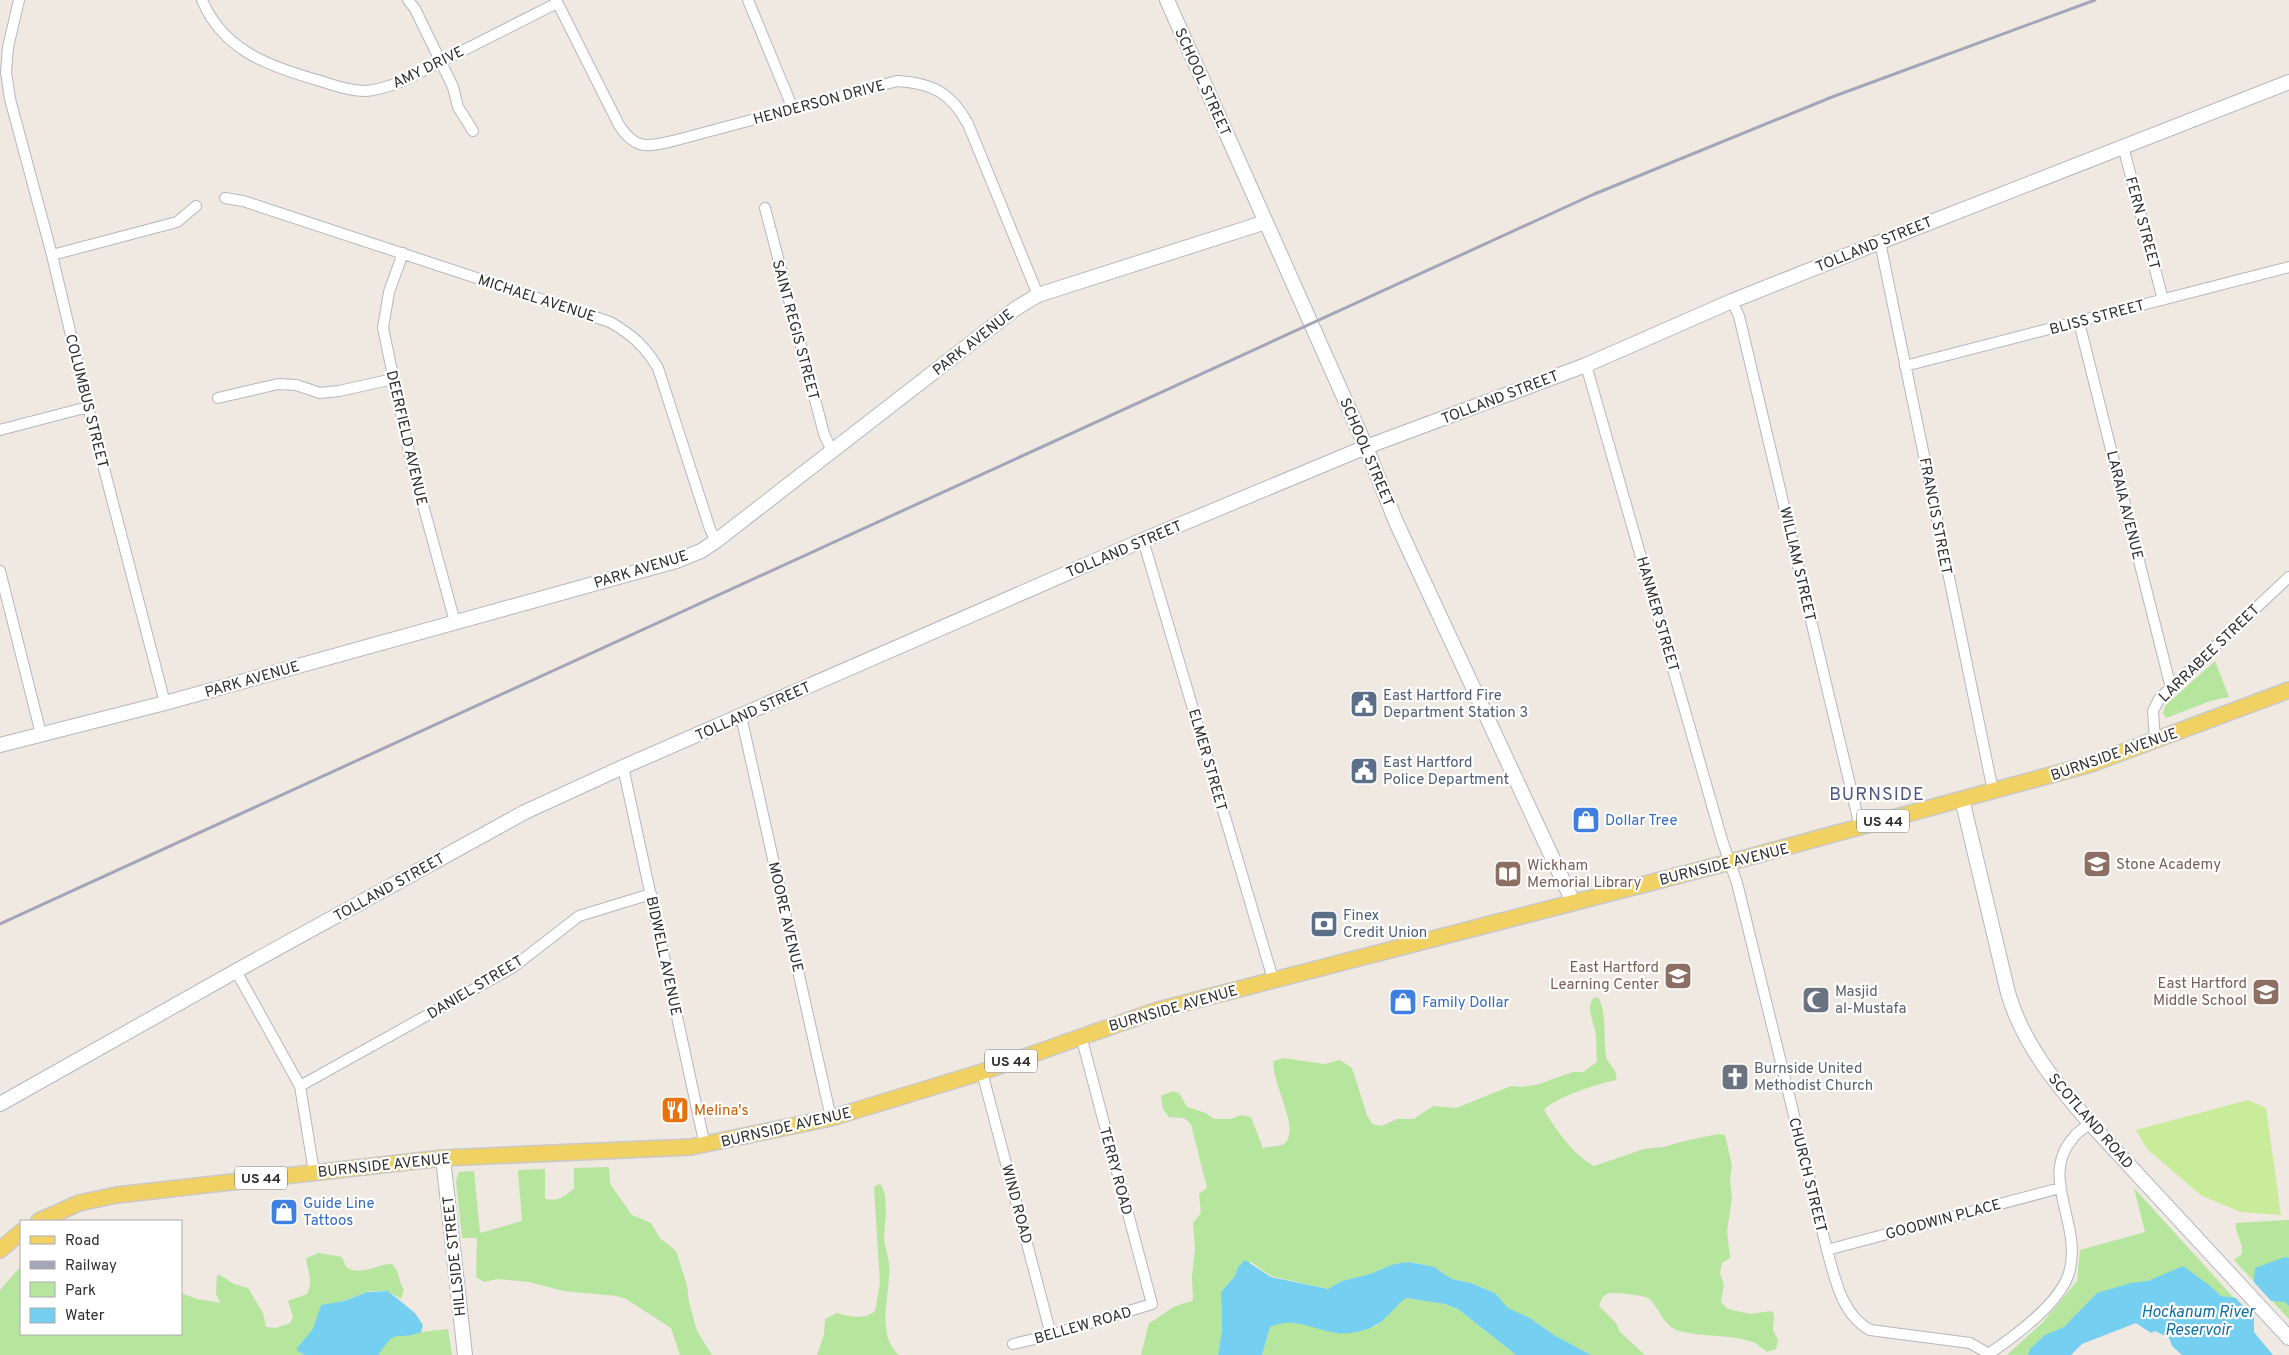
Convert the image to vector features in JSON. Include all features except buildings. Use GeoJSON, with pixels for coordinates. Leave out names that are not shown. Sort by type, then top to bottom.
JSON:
{"type":"FeatureCollection","features":[{"type":"Feature","properties":{"kind":"main road","name":"SCHOOL STREET"},"geometry":{"type":"LineString","coordinates":[[1166,0],[1366,447],[1396,522],[1573,902]]}},
{"type":"Feature","properties":{"kind":"main road","name":"TOLLAND STREET"},"geometry":{"type":"LineString","coordinates":[[0,1104],[236,971],[525,812],[624,767],[1143,540],[1366,447],[1586,365],[1732,301],[2289,82]]}},
{"type":"Feature","properties":{"kind":"main road","name":"PARK AVENUE"},"geometry":{"type":"LineString","coordinates":[[0,745],[165,703],[676,561],[701,551],[1015,309],[1038,296],[1266,222]]}},
{"type":"Feature","properties":{"kind":"main road","name":"BURNSIDE AVENUE"},"geometry":{"type":"LineString","coordinates":[[42,1220],[80,1203],[97,1198],[442,1158],[705,1146],[831,1118],[982,1072],[1158,1010],[1730,862],[2090,764],[2289,690]]}},
{"type":"Feature","properties":{"kind":"main road","name":"SCOTLAND ROAD"},"geometry":{"type":"LineString","coordinates":[[1962,799],[2015,1013],[2034,1052],[2058,1087],[2090,1123],[2289,1338]]}},
{"type":"Feature","properties":{"kind":"main road","name":"HILLSIDE STREET"},"geometry":{"type":"LineString","coordinates":[[442,1158],[465,1355]]}},
{"type":"Feature","properties":{"kind":"main road"},"geometry":{"type":"LineString","coordinates":[[0,1250],[20,1233]]}},
{"type":"Feature","properties":{"kind":"street","name":"COLUMBUS STREET"},"geometry":{"type":"LineString","coordinates":[[19,0],[8,47],[6,72],[10,99],[52,255],[88,407],[165,703]]}},
{"type":"Feature","properties":{"kind":"street","name":"AMY DRIVE"},"geometry":{"type":"LineString","coordinates":[[202,0],[207,13],[228,38],[245,53],[295,74],[346,89],[364,91],[382,89],[402,81],[556,1]]}},
{"type":"Feature","properties":{"kind":"street"},"geometry":{"type":"LineString","coordinates":[[408,0],[415,9],[453,87],[458,107],[473,131]]}},
{"type":"Feature","properties":{"kind":"street"},"geometry":{"type":"LineString","coordinates":[[748,0],[793,110]]}},
{"type":"Feature","properties":{"kind":"street","name":"HENDERSON DRIVE"},"geometry":{"type":"LineString","coordinates":[[556,1],[619,125],[627,138],[639,145],[652,145],[673,141],[898,81],[932,86],[948,96],[960,108],[1038,296]]}},
{"type":"Feature","properties":{"kind":"street","name":"FERN STREET"},"geometry":{"type":"LineString","coordinates":[[2123,146],[2163,300]]}},
{"type":"Feature","properties":{"kind":"street","name":"MICHAEL AVENUE"},"geometry":{"type":"LineString","coordinates":[[225,198],[243,201],[610,322],[630,334],[647,350],[658,368],[710,529],[716,541]]}},
{"type":"Feature","properties":{"kind":"street"},"geometry":{"type":"LineString","coordinates":[[52,255],[177,222],[196,206]]}},
{"type":"Feature","properties":{"kind":"street","name":"SAINT REGIS STREET"},"geometry":{"type":"LineString","coordinates":[[764,208],[824,434],[832,451]]}},
{"type":"Feature","properties":{"kind":"street","name":"FRANCIS STREET"},"geometry":{"type":"LineString","coordinates":[[1880,242],[1993,791]]}},
{"type":"Feature","properties":{"kind":"street","name":"DEERFIELD AVENUE"},"geometry":{"type":"LineString","coordinates":[[403,253],[389,292],[383,328],[411,462],[455,622]]}},
{"type":"Feature","properties":{"kind":"street","name":"BLISS STREET"},"geometry":{"type":"LineString","coordinates":[[1905,366],[2289,267]]}},
{"type":"Feature","properties":{"kind":"street","name":"WILLIAM STREET"},"geometry":{"type":"LineString","coordinates":[[1732,301],[1739,316],[1860,827]]}},
{"type":"Feature","properties":{"kind":"street","name":"LARAIA AVENUE"},"geometry":{"type":"LineString","coordinates":[[2079,322],[2171,688]]}},
{"type":"Feature","properties":{"kind":"street","name":"HANMER STREET"},"geometry":{"type":"LineString","coordinates":[[1586,365],[1730,862]]}},
{"type":"Feature","properties":{"kind":"street"},"geometry":{"type":"LineString","coordinates":[[218,398],[278,384],[296,385],[320,393],[339,391],[393,379]]}},
{"type":"Feature","properties":{"kind":"street"},"geometry":{"type":"LineString","coordinates":[[0,430],[88,407]]}},
{"type":"Feature","properties":{"kind":"street","name":"ELMER STREET"},"geometry":{"type":"LineString","coordinates":[[1143,540],[1273,979]]}},
{"type":"Feature","properties":{"kind":"street"},"geometry":{"type":"LineString","coordinates":[[0,571],[41,734]]}},
{"type":"Feature","properties":{"kind":"street","name":"LARRABEE STREET"},"geometry":{"type":"LineString","coordinates":[[2155,741],[2153,711],[2158,698],[2289,577]]}},
{"type":"Feature","properties":{"kind":"street","name":"MOORE AVENUE"},"geometry":{"type":"LineString","coordinates":[[741,716],[831,1118]]}},
{"type":"Feature","properties":{"kind":"street","name":"BIDWELL AVENUE"},"geometry":{"type":"LineString","coordinates":[[624,767],[705,1146]]}},
{"type":"Feature","properties":{"kind":"street","name":"CHURCH STREET"},"geometry":{"type":"LineString","coordinates":[[1730,862],[1756,956],[1763,995],[1826,1250],[1846,1308],[1858,1324],[1870,1330],[1970,1343],[1990,1354]]}},
{"type":"Feature","properties":{"kind":"street","name":"DANIEL STREET"},"geometry":{"type":"LineString","coordinates":[[300,1086],[512,968],[579,916],[651,894]]}},
{"type":"Feature","properties":{"kind":"street"},"geometry":{"type":"LineString","coordinates":[[236,971],[300,1086],[314,1172]]}},
{"type":"Feature","properties":{"kind":"street","name":"TERRY ROAD"},"geometry":{"type":"LineString","coordinates":[[1081,1036],[1152,1304]]}},
{"type":"Feature","properties":{"kind":"street","name":"WIND ROAD"},"geometry":{"type":"LineString","coordinates":[[982,1072],[1052,1335]]}},
{"type":"Feature","properties":{"kind":"street"},"geometry":{"type":"LineString","coordinates":[[1990,1354],[2017,1335],[2036,1317],[2063,1286],[2070,1271],[2073,1247],[2068,1217],[2060,1188],[2058,1169],[2061,1155],[2073,1138],[2090,1123]]}},
{"type":"Feature","properties":{"kind":"street","name":"GOODWIN PLACE"},"geometry":{"type":"LineString","coordinates":[[1826,1250],[2060,1188]]}},
{"type":"Feature","properties":{"kind":"street","name":"BELLEW ROAD"},"geometry":{"type":"LineString","coordinates":[[1013,1344],[1052,1335],[1152,1304]]}},
{"type":"Feature","properties":{"kind":"green space"},"geometry":{"type":"Polygon","coordinates":[[[2215,661],[2229,697],[2210,701],[2166,718],[2163,713],[2165,706],[2215,661]]]}},
{"type":"Feature","properties":{"kind":"green space"},"geometry":{"type":"Polygon","coordinates":[[[1595,997],[1599,998],[1601,1005],[1604,1019],[1606,1056],[1615,1071],[1616,1080],[1567,1096],[1549,1105],[1544,1110],[1566,1141],[1580,1156],[1594,1166],[1644,1149],[1664,1147],[1718,1134],[1725,1135],[1732,1166],[1730,1179],[1732,1198],[1727,1231],[1730,1258],[1722,1263],[1720,1273],[1724,1285],[1721,1302],[1728,1309],[1751,1314],[1771,1311],[1774,1314],[1773,1330],[1778,1340],[1776,1349],[1767,1352],[1746,1340],[1679,1331],[1665,1321],[1648,1298],[1610,1293],[1603,1296],[1599,1306],[1616,1323],[1620,1332],[1645,1355],[1591,1355],[1554,1335],[1530,1318],[1508,1308],[1495,1293],[1471,1283],[1452,1279],[1434,1267],[1409,1262],[1394,1264],[1370,1274],[1342,1281],[1328,1289],[1271,1276],[1251,1262],[1238,1267],[1235,1276],[1221,1292],[1222,1330],[1218,1355],[1141,1355],[1149,1323],[1173,1308],[1193,1301],[1192,1276],[1195,1249],[1193,1223],[1201,1213],[1199,1194],[1207,1188],[1191,1124],[1184,1118],[1169,1117],[1163,1109],[1161,1096],[1173,1091],[1179,1093],[1187,1107],[1206,1113],[1214,1119],[1231,1119],[1241,1115],[1251,1117],[1263,1148],[1278,1146],[1285,1143],[1289,1136],[1289,1127],[1276,1080],[1274,1061],[1283,1058],[1324,1064],[1340,1060],[1352,1068],[1367,1115],[1372,1124],[1382,1126],[1397,1119],[1414,1119],[1433,1106],[1456,1108],[1511,1086],[1536,1085],[1573,1072],[1583,1072],[1597,1062],[1596,1034],[1590,1008],[1590,1004],[1595,997]]]}},
{"type":"Feature","properties":{"kind":"green space"},"geometry":{"type":"Polygon","coordinates":[[[2248,1100],[2266,1108],[2281,1215],[2241,1212],[2202,1196],[2147,1149],[2136,1130],[2248,1100]]]}},
{"type":"Feature","properties":{"kind":"green space"},"geometry":{"type":"Polygon","coordinates":[[[609,1167],[610,1184],[632,1215],[651,1223],[660,1238],[676,1251],[687,1285],[689,1302],[697,1331],[712,1355],[680,1355],[671,1328],[626,1299],[617,1296],[564,1291],[529,1282],[497,1279],[484,1282],[476,1277],[477,1238],[462,1238],[456,1181],[459,1172],[474,1171],[480,1233],[522,1221],[518,1170],[545,1169],[545,1199],[554,1200],[561,1198],[574,1189],[574,1168],[609,1167]]]}},
{"type":"Feature","properties":{"kind":"green space"},"geometry":{"type":"Polygon","coordinates":[[[880,1184],[885,1194],[886,1217],[884,1239],[889,1263],[886,1311],[887,1335],[899,1355],[817,1355],[824,1335],[825,1319],[837,1313],[862,1317],[875,1311],[880,1283],[874,1189],[875,1186],[880,1184]]]}},
{"type":"Feature","properties":{"kind":"green space"},"geometry":{"type":"Polygon","coordinates":[[[2134,1188],[2243,1308],[2166,1305],[2050,1355],[2007,1355],[2043,1322],[2077,1281],[2080,1250],[2145,1232],[2134,1188]]]}},
{"type":"Feature","properties":{"kind":"green space"},"geometry":{"type":"Polygon","coordinates":[[[2289,1220],[2289,1319],[2234,1260],[2242,1254],[2236,1223],[2289,1220]]]}},
{"type":"Feature","properties":{"kind":"green space"},"geometry":{"type":"Polygon","coordinates":[[[319,1253],[342,1257],[346,1267],[357,1271],[392,1264],[404,1290],[401,1299],[388,1291],[369,1291],[341,1302],[421,1332],[448,1329],[452,1355],[314,1355],[307,1338],[300,1344],[297,1351],[305,1355],[0,1355],[0,1290],[20,1267],[20,1335],[182,1335],[182,1293],[197,1299],[220,1303],[216,1294],[217,1275],[234,1284],[248,1288],[263,1313],[266,1327],[276,1328],[290,1323],[293,1317],[288,1301],[307,1294],[309,1290],[310,1280],[306,1258],[319,1253]]]}},
{"type":"Feature","properties":{"kind":"green space"},"geometry":{"type":"Polygon","coordinates":[[[1405,1298],[1445,1304],[1458,1309],[1516,1355],[1262,1355],[1270,1327],[1283,1321],[1310,1325],[1337,1333],[1376,1326],[1405,1298]]]}},
{"type":"Feature","properties":{"kind":"water","name":"Hockanum River Reservoir"},"geometry":{"type":"Polygon","coordinates":[[[2285,1257],[2289,1258],[2289,1306],[2285,1302],[2271,1301],[2254,1317],[2254,1332],[2273,1355],[2182,1355],[2172,1346],[2169,1338],[2155,1331],[2151,1333],[2136,1323],[2082,1344],[2071,1355],[2028,1355],[2030,1349],[2045,1335],[2064,1327],[2097,1293],[2131,1283],[2148,1281],[2183,1266],[2221,1296],[2238,1298],[2254,1281],[2255,1268],[2285,1257]]]}},
{"type":"Feature","properties":{"kind":"water"},"geometry":{"type":"Polygon","coordinates":[[[1245,1260],[1271,1277],[1328,1289],[1342,1281],[1370,1274],[1394,1264],[1409,1262],[1434,1267],[1452,1279],[1471,1283],[1495,1293],[1508,1308],[1530,1318],[1554,1335],[1591,1355],[1516,1355],[1458,1309],[1445,1304],[1406,1298],[1378,1324],[1361,1331],[1342,1333],[1296,1323],[1279,1324],[1270,1327],[1262,1355],[1218,1355],[1222,1330],[1221,1292],[1235,1276],[1238,1267],[1245,1260]]]}},
{"type":"Feature","properties":{"kind":"water"},"geometry":{"type":"Polygon","coordinates":[[[388,1291],[415,1313],[423,1325],[421,1332],[394,1337],[378,1355],[305,1355],[297,1351],[297,1348],[313,1329],[321,1305],[344,1301],[367,1292],[388,1291]]]}},
{"type":"Feature","properties":{"kind":"pier"},"geometry":{"type":"Polygon","coordinates":[[[2253,1281],[2272,1302],[2254,1318],[2235,1297],[2253,1281]]]}},
{"type":"Feature","properties":{"kind":"railway"},"geometry":{"type":"LineString","coordinates":[[0,924],[1592,195],[1832,97],[2095,0]]}},
{"type":"Feature","properties":{"kind":"place","name":"East Hartford Fire Department Station 3"},"geometry":{"type":"Point","coordinates":[1364,704]}},
{"type":"Feature","properties":{"kind":"place","name":"East Hartford Police Department"},"geometry":{"type":"Point","coordinates":[1364,771]}},
{"type":"Feature","properties":{"kind":"place","name":"Dollar Tree"},"geometry":{"type":"Point","coordinates":[1586,820]}},
{"type":"Feature","properties":{"kind":"place","name":"Stone Academy"},"geometry":{"type":"Point","coordinates":[2097,864]}},
{"type":"Feature","properties":{"kind":"place","name":"Wickham Memorial Library"},"geometry":{"type":"Point","coordinates":[1508,874]}},
{"type":"Feature","properties":{"kind":"place","name":"Finex Credit Union"},"geometry":{"type":"Point","coordinates":[1324,924]}},
{"type":"Feature","properties":{"kind":"place","name":"East Hartford Learning Center"},"geometry":{"type":"Point","coordinates":[1678,976]}},
{"type":"Feature","properties":{"kind":"place","name":"East Hartford Middle School"},"geometry":{"type":"Point","coordinates":[2266,992]}},
{"type":"Feature","properties":{"kind":"place","name":"Masjid al-Mustafa"},"geometry":{"type":"Point","coordinates":[1816,1000]}},
{"type":"Feature","properties":{"kind":"place","name":"Family Dollar"},"geometry":{"type":"Point","coordinates":[1403,1002]}},
{"type":"Feature","properties":{"kind":"place","name":"Burnside United Methodist Church"},"geometry":{"type":"Point","coordinates":[1735,1077]}},
{"type":"Feature","properties":{"kind":"place","name":"Melina's"},"geometry":{"type":"Point","coordinates":[675,1110]}},
{"type":"Feature","properties":{"kind":"place","name":"Guide Line Tattoos"},"geometry":{"type":"Point","coordinates":[284,1212]}},
{"type":"Feature","properties":{"kind":"district","name":"BURNSIDE"},"geometry":{"type":"Point","coordinates":[1877,794]}}]}
